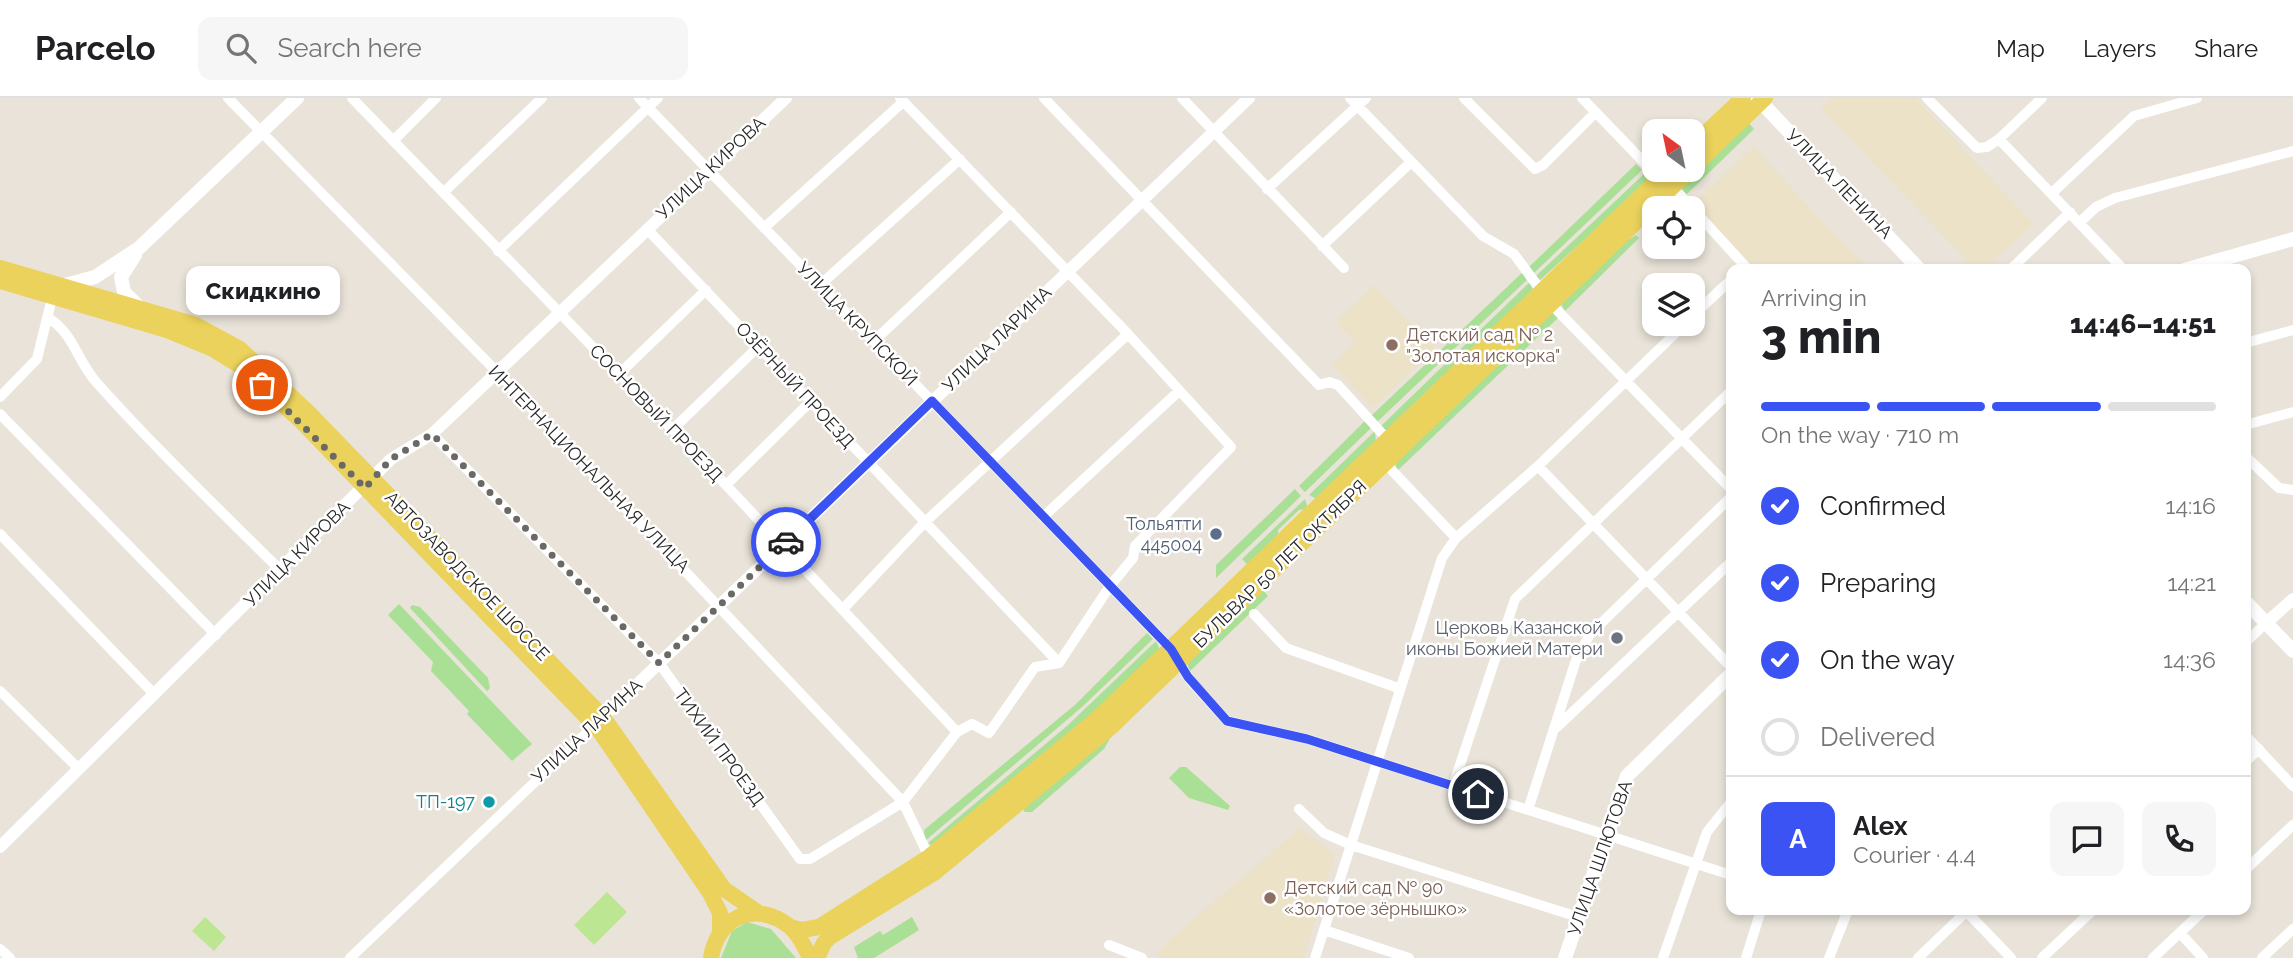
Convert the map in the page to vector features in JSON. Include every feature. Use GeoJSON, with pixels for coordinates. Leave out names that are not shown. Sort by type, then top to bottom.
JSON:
{"type":"FeatureCollection","features":[{"type":"Feature","properties":{"kind":"main road"},"geometry":{"type":"LineString","coordinates":[[56,292],[95,277],[139,248],[297,98]]}},
{"type":"Feature","properties":{"kind":"main road"},"geometry":{"type":"LineString","coordinates":[[1705,134],[1743,98]]}},
{"type":"Feature","properties":{"kind":"main road","name":"БУЛЬВАР 50 ЛЕТ ОКТЯБРЯ"},"geometry":{"type":"LineString","coordinates":[[1705,155],[1761,99]]}},
{"type":"Feature","properties":{"kind":"main road","name":"УЛИЦА ЛЕНИНА"},"geometry":{"type":"LineString","coordinates":[[1761,99],[1914,264]]}},
{"type":"Feature","properties":{"kind":"main road","name":"БУЛЬВАР 50 ЛЕТ ОКТЯБРЯ"},"geometry":{"type":"LineString","coordinates":[[790,927],[802,930],[819,927],[929,857],[1175,655],[1385,463],[1663,182]]}},
{"type":"Feature","properties":{"kind":"main road"},"geometry":{"type":"LineString","coordinates":[[2205,264],[2293,239]]}},
{"type":"Feature","properties":{"kind":"main road"},"geometry":{"type":"LineString","coordinates":[[68,302],[96,296],[108,290],[121,277],[139,248]]}},
{"type":"Feature","properties":{"kind":"main road","name":"АВТОЗАВОДСКОЕ ШОССЕ"},"geometry":{"type":"LineString","coordinates":[[0,268],[56,292],[68,302],[167,330],[227,357],[369,483]]}},
{"type":"Feature","properties":{"kind":"main road"},"geometry":{"type":"LineString","coordinates":[[121,277],[124,292],[139,307]]}},
{"type":"Feature","properties":{"kind":"main road","name":"АВТОЗАВОДСКОЕ ШОССЕ"},"geometry":{"type":"LineString","coordinates":[[0,281],[56,292],[96,296],[139,307],[196,325],[240,349],[307,411],[369,483],[598,721],[724,889],[760,914],[790,927]]}},
{"type":"Feature","properties":{"kind":"main road","name":"БУЛЬВАР 50 ЛЕТ ОКТЯБРЯ"},"geometry":{"type":"LineString","coordinates":[[817,958],[830,937],[934,873],[1112,726],[1175,655],[1388,440],[1546,298]]}},
{"type":"Feature","properties":{"kind":"main road"},"geometry":{"type":"LineString","coordinates":[[2251,607],[2293,651]]}},
{"type":"Feature","properties":{"kind":"main road","name":"УЛИЦА ШЛЮТОВА"},"geometry":{"type":"LineString","coordinates":[[1565,958],[1623,783],[1633,769],[1726,679]]}},
{"type":"Feature","properties":{"kind":"main road","name":"АВТОЗАВОДСКОЕ ШОССЕ"},"geometry":{"type":"LineString","coordinates":[[598,721],[710,893],[720,913],[720,932]]}},
{"type":"Feature","properties":{"kind":"main road"},"geometry":{"type":"LineString","coordinates":[[711,958],[720,932],[736,916],[760,914]]}},
{"type":"Feature","properties":{"kind":"main road"},"geometry":{"type":"LineString","coordinates":[[790,927],[810,958]]}},
{"type":"Feature","properties":{"kind":"street","name":"ИНТЕРНАЦИОНАЛЬНАЯ УЛИЦА"},"geometry":{"type":"LineString","coordinates":[[228,98],[497,372],[903,802],[929,857]]}},
{"type":"Feature","properties":{"kind":"street","name":"СОСНОВЫЙ ПРОЕЗД"},"geometry":{"type":"LineString","coordinates":[[352,98],[726,485],[957,732]]}},
{"type":"Feature","properties":{"kind":"street"},"geometry":{"type":"LineString","coordinates":[[393,141],[436,98]]}},
{"type":"Feature","properties":{"kind":"street"},"geometry":{"type":"LineString","coordinates":[[444,192],[542,98]]}},
{"type":"Feature","properties":{"kind":"street","name":"УЛИЦА КРУПСКОЙ"},"geometry":{"type":"LineString","coordinates":[[639,98],[1110,586],[1175,655],[1190,680],[1227,721],[1307,739],[1726,873]]}},
{"type":"Feature","properties":{"kind":"street"},"geometry":{"type":"LineString","coordinates":[[498,251],[657,98]]}},
{"type":"Feature","properties":{"kind":"street","name":"УЛИЦА КИРОВА"},"geometry":{"type":"LineString","coordinates":[[2,842],[216,635],[391,459],[432,434],[786,98]]}},
{"type":"Feature","properties":{"kind":"street"},"geometry":{"type":"LineString","coordinates":[[1044,98],[1319,384],[1329,382],[1338,385],[1388,440]]}},
{"type":"Feature","properties":{"kind":"street"},"geometry":{"type":"LineString","coordinates":[[1182,98],[1344,268]]}},
{"type":"Feature","properties":{"kind":"street","name":"УЛИЦА ЛАРИНА"},"geometry":{"type":"LineString","coordinates":[[350,958],[1249,98]]}},
{"type":"Feature","properties":{"kind":"street"},"geometry":{"type":"LineString","coordinates":[[1267,189],[1354,102],[1366,98]]}},
{"type":"Feature","properties":{"kind":"street"},"geometry":{"type":"LineString","coordinates":[[1464,98],[1535,169],[1543,165],[1595,113]]}},
{"type":"Feature","properties":{"kind":"street"},"geometry":{"type":"LineString","coordinates":[[1581,98],[1642,155]]}},
{"type":"Feature","properties":{"kind":"street"},"geometry":{"type":"LineString","coordinates":[[1927,98],[1977,148],[1987,147],[2000,139],[2042,98]]}},
{"type":"Feature","properties":{"kind":"street"},"geometry":{"type":"LineString","coordinates":[[2052,193],[2134,116],[2197,98]]}},
{"type":"Feature","properties":{"kind":"street"},"geometry":{"type":"LineString","coordinates":[[764,228],[901,100],[1128,334],[1231,447],[1135,546],[1133,558],[1110,586],[1059,663],[1035,667],[989,733],[972,724],[957,732],[903,802]]}},
{"type":"Feature","properties":{"kind":"street"},"geometry":{"type":"LineString","coordinates":[[1354,102],[1483,236],[1514,254],[1533,276],[1546,298],[1726,484]]}},
{"type":"Feature","properties":{"kind":"street"},"geometry":{"type":"LineString","coordinates":[[2000,139],[2118,264]]}},
{"type":"Feature","properties":{"kind":"street"},"geometry":{"type":"LineString","coordinates":[[2079,223],[2096,207],[2115,198],[2293,151]]}},
{"type":"Feature","properties":{"kind":"street"},"geometry":{"type":"LineString","coordinates":[[820,285],[960,159]]}},
{"type":"Feature","properties":{"kind":"street"},"geometry":{"type":"LineString","coordinates":[[1322,246],[1410,163]]}},
{"type":"Feature","properties":{"kind":"street"},"geometry":{"type":"LineString","coordinates":[[1670,182],[1740,264]]}},
{"type":"Feature","properties":{"kind":"street"},"geometry":{"type":"LineString","coordinates":[[874,341],[1011,212]]}},
{"type":"Feature","properties":{"kind":"street"},"geometry":{"type":"LineString","coordinates":[[2016,264],[2070,212]]}},
{"type":"Feature","properties":{"kind":"street","name":"ОЗЁРНЫЙ ПРОЕЗД"},"geometry":{"type":"LineString","coordinates":[[647,229],[1059,663]]}},
{"type":"Feature","properties":{"kind":"street"},"geometry":{"type":"LineString","coordinates":[[1705,304],[1726,285]]}},
{"type":"Feature","properties":{"kind":"street"},"geometry":{"type":"LineString","coordinates":[[618,375],[706,290]]}},
{"type":"Feature","properties":{"kind":"street"},"geometry":{"type":"LineString","coordinates":[[0,397],[37,359],[56,292]]}},
{"type":"Feature","properties":{"kind":"street"},"geometry":{"type":"LineString","coordinates":[[47,317],[70,336],[82,366],[118,407],[281,571]]}},
{"type":"Feature","properties":{"kind":"street"},"geometry":{"type":"LineString","coordinates":[[2251,341],[2293,330]]}},
{"type":"Feature","properties":{"kind":"street"},"geometry":{"type":"LineString","coordinates":[[843,609],[924,523],[1128,334]]}},
{"type":"Feature","properties":{"kind":"street"},"geometry":{"type":"LineString","coordinates":[[1315,958],[1398,688],[1442,558],[1456,538],[1538,466],[1672,336]]}},
{"type":"Feature","properties":{"kind":"street"},"geometry":{"type":"LineString","coordinates":[[672,429],[760,345]]}},
{"type":"Feature","properties":{"kind":"street"},"geometry":{"type":"LineString","coordinates":[[1043,517],[1179,391]]}},
{"type":"Feature","properties":{"kind":"street"},"geometry":{"type":"LineString","coordinates":[[1453,786],[1515,599],[1726,396]]}},
{"type":"Feature","properties":{"kind":"street"},"geometry":{"type":"LineString","coordinates":[[726,485],[810,402]]}},
{"type":"Feature","properties":{"kind":"street"},"geometry":{"type":"LineString","coordinates":[[2251,423],[2293,412]]}},
{"type":"Feature","properties":{"kind":"street"},"geometry":{"type":"LineString","coordinates":[[0,414],[216,635]]}},
{"type":"Feature","properties":{"kind":"street","name":"ТИХИЙ ПРОЕЗД"},"geometry":{"type":"LineString","coordinates":[[432,434],[659,663],[800,859],[810,859],[903,802]]}},
{"type":"Feature","properties":{"kind":"street"},"geometry":{"type":"LineString","coordinates":[[2251,462],[2279,488],[2293,490]]}},
{"type":"Feature","properties":{"kind":"street"},"geometry":{"type":"LineString","coordinates":[[1385,463],[1456,538]]}},
{"type":"Feature","properties":{"kind":"street"},"geometry":{"type":"LineString","coordinates":[[1538,466],[1726,662]]}},
{"type":"Feature","properties":{"kind":"street"},"geometry":{"type":"LineString","coordinates":[[1528,810],[1576,660],[1590,635],[1645,578],[1726,502]]}},
{"type":"Feature","properties":{"kind":"street"},"geometry":{"type":"LineString","coordinates":[[0,534],[155,695]]}},
{"type":"Feature","properties":{"kind":"street"},"geometry":{"type":"LineString","coordinates":[[1554,730],[1726,567]]}},
{"type":"Feature","properties":{"kind":"street"},"geometry":{"type":"LineString","coordinates":[[2251,637],[2293,598]]}},
{"type":"Feature","properties":{"kind":"street"},"geometry":{"type":"LineString","coordinates":[[1254,614],[1286,648],[1398,688]]}},
{"type":"Feature","properties":{"kind":"street"},"geometry":{"type":"LineString","coordinates":[[0,691],[79,769]]}},
{"type":"Feature","properties":{"kind":"street"},"geometry":{"type":"LineString","coordinates":[[2251,741],[2293,786]]}},
{"type":"Feature","properties":{"kind":"street"},"geometry":{"type":"LineString","coordinates":[[2251,756],[2259,749]]}},
{"type":"Feature","properties":{"kind":"street"},"geometry":{"type":"LineString","coordinates":[[1663,958],[1707,832],[1726,808]]}},
{"type":"Feature","properties":{"kind":"street"},"geometry":{"type":"LineString","coordinates":[[1299,809],[1324,833],[1351,845],[1578,918]]}},
{"type":"Feature","properties":{"kind":"street"},"geometry":{"type":"LineString","coordinates":[[2251,864],[2293,825]]}},
{"type":"Feature","properties":{"kind":"street"},"geometry":{"type":"LineString","coordinates":[[1746,958],[1759,915]]}},
{"type":"Feature","properties":{"kind":"street"},"geometry":{"type":"LineString","coordinates":[[1829,958],[1846,915]]}},
{"type":"Feature","properties":{"kind":"street"},"geometry":{"type":"LineString","coordinates":[[1918,958],[1962,915]]}},
{"type":"Feature","properties":{"kind":"street"},"geometry":{"type":"LineString","coordinates":[[1972,915],[2011,958]]}},
{"type":"Feature","properties":{"kind":"street"},"geometry":{"type":"LineString","coordinates":[[2042,958],[2088,915]]}},
{"type":"Feature","properties":{"kind":"street"},"geometry":{"type":"LineString","coordinates":[[2153,958],[2199,915]]}},
{"type":"Feature","properties":{"kind":"street"},"geometry":{"type":"LineString","coordinates":[[2262,958],[2293,929]]}},
{"type":"Feature","properties":{"kind":"street"},"geometry":{"type":"LineString","coordinates":[[1324,930],[1409,958]]}},
{"type":"Feature","properties":{"kind":"street"},"geometry":{"type":"LineString","coordinates":[[2180,933],[2203,958]]}},
{"type":"Feature","properties":{"kind":"street"},"geometry":{"type":"LineString","coordinates":[[1109,945],[1142,958]]}},
{"type":"Feature","properties":{"kind":"street"},"geometry":{"type":"LineString","coordinates":[[0,949],[10,958]]}},
{"type":"Feature","properties":{"kind":"shaded area"},"geometry":{"type":"Polygon","coordinates":[[[1833,98],[1915,98],[2034,224],[1990,264],[1970,264],[1821,109],[1833,98]]]}},
{"type":"Feature","properties":{"kind":"shaded area"},"geometry":{"type":"Polygon","coordinates":[[[1754,147],[1864,264],[1751,264],[1705,216],[1705,196],[1701,196],[1754,147]]]}},
{"type":"Feature","properties":{"kind":"shaded area","name":"Детский сад № 2 \"Золотая искорка\""},"geometry":{"type":"Polygon","coordinates":[[[1374,285],[1435,349],[1373,408],[1332,365],[1355,342],[1336,322],[1374,285]]]}},
{"type":"Feature","properties":{"kind":"shaded area","name":"Детский сад № 90 «Золотое зёрнышко»"},"geometry":{"type":"Polygon","coordinates":[[[1300,828],[1335,854],[1304,958],[1163,958],[1157,955],[1166,943],[1300,828]]]}},
{"type":"Feature","properties":{"kind":"green space"},"geometry":{"type":"Polygon","coordinates":[[[1747,121],[1754,129],[1705,177],[1705,164],[1747,121]]]}},
{"type":"Feature","properties":{"kind":"green space"},"geometry":{"type":"Polygon","coordinates":[[[1636,164],[1642,170],[1534,273],[1529,267],[1636,164]]]}},
{"type":"Feature","properties":{"kind":"green space"},"geometry":{"type":"Polygon","coordinates":[[[1642,176],[1642,182],[1648,182],[1540,280],[1536,276],[1642,176]]]}},
{"type":"Feature","properties":{"kind":"green space"},"geometry":{"type":"Polygon","coordinates":[[[1688,182],[1699,182],[1685,196],[1681,189],[1688,182]]]}},
{"type":"Feature","properties":{"kind":"green space"},"geometry":{"type":"Polygon","coordinates":[[[1636,235],[1639,238],[1565,311],[1561,304],[1621,244],[1636,235]]]}},
{"type":"Feature","properties":{"kind":"green space"},"geometry":{"type":"Polygon","coordinates":[[[1525,270],[1529,278],[1377,422],[1371,416],[1525,270]]]}},
{"type":"Feature","properties":{"kind":"green space"},"geometry":{"type":"Polygon","coordinates":[[[1531,281],[1533,291],[1387,434],[1380,427],[1531,281]]]}},
{"type":"Feature","properties":{"kind":"green space"},"geometry":{"type":"Polygon","coordinates":[[[1552,312],[1559,317],[1397,471],[1395,461],[1552,312]]]}},
{"type":"Feature","properties":{"kind":"green space"},"geometry":{"type":"Polygon","coordinates":[[[1366,420],[1372,427],[1305,492],[1299,486],[1366,420]]]}},
{"type":"Feature","properties":{"kind":"green space"},"geometry":{"type":"Polygon","coordinates":[[[1375,431],[1376,444],[1317,499],[1309,495],[1375,431]]]}},
{"type":"Feature","properties":{"kind":"green space"},"geometry":{"type":"Polygon","coordinates":[[[1295,489],[1301,496],[1216,578],[1216,565],[1295,489]]]}},
{"type":"Feature","properties":{"kind":"green space"},"geometry":{"type":"Polygon","coordinates":[[[1305,499],[1308,509],[1299,510],[1278,530],[1278,538],[1249,566],[1242,559],[1305,499]]]}},
{"type":"Feature","properties":{"kind":"green space"},"geometry":{"type":"Polygon","coordinates":[[[1261,588],[1268,596],[1189,672],[1187,660],[1261,588]]]}},
{"type":"Feature","properties":{"kind":"green space"},"geometry":{"type":"Polygon","coordinates":[[[399,604],[532,744],[512,761],[431,671],[433,662],[388,615],[399,604]]]}},
{"type":"Feature","properties":{"kind":"green space"},"geometry":{"type":"Polygon","coordinates":[[[412,605],[420,607],[488,678],[490,688],[487,691],[410,608],[412,605]]]}},
{"type":"Feature","properties":{"kind":"green space"},"geometry":{"type":"Polygon","coordinates":[[[1147,633],[1153,639],[1082,707],[925,841],[924,830],[1076,704],[1147,633]]]}},
{"type":"Feature","properties":{"kind":"green space"},"geometry":{"type":"Polygon","coordinates":[[[1156,641],[1160,650],[1107,703],[933,847],[928,843],[1068,725],[1156,641]]]}},
{"type":"Feature","properties":{"kind":"green space"},"geometry":{"type":"Polygon","coordinates":[[[1113,733],[1104,749],[1032,812],[1025,812],[1023,809],[1113,733]]]}},
{"type":"Feature","properties":{"kind":"green space"},"geometry":{"type":"Polygon","coordinates":[[[1180,767],[1186,767],[1230,806],[1228,810],[1189,798],[1169,778],[1180,767]]]}},
{"type":"Feature","properties":{"kind":"green space"},"geometry":{"type":"Polygon","coordinates":[[[607,892],[627,912],[594,945],[574,925],[607,892]]]}},
{"type":"Feature","properties":{"kind":"green space"},"geometry":{"type":"Polygon","coordinates":[[[205,917],[226,937],[214,951],[192,931],[205,917]]]}},
{"type":"Feature","properties":{"kind":"green space"},"geometry":{"type":"Polygon","coordinates":[[[912,917],[919,930],[874,958],[858,958],[854,947],[880,931],[883,935],[912,917]]]}},
{"type":"Feature","properties":{"kind":"green space"},"geometry":{"type":"Polygon","coordinates":[[[747,922],[771,929],[796,958],[721,958],[732,931],[747,922]]]}},
{"type":"Feature","properties":{"kind":"way so far"},"geometry":{"type":"LineString","coordinates":[[262,385],[301,421],[365,488],[391,459],[432,434],[659,663],[786,542]]}},
{"type":"Feature","properties":{"kind":"place","name":"Детский сад № 2 \"Золотая искорка\""},"geometry":{"type":"Point","coordinates":[1392,345]}},
{"type":"Feature","properties":{"kind":"place","name":"Скидкино"},"geometry":{"type":"Point","coordinates":[262,385]}},
{"type":"Feature","properties":{"kind":"place","name":"Тольятти 445004"},"geometry":{"type":"Point","coordinates":[1216,534]}},
{"type":"Feature","properties":{"kind":"place","name":"Церковь Казанской иконы Божией Матери"},"geometry":{"type":"Point","coordinates":[1617,638]}},
{"type":"Feature","properties":{"kind":"place","name":"ТП-197"},"geometry":{"type":"Point","coordinates":[489,802]}},
{"type":"Feature","properties":{"kind":"place","name":"Детский сад № 90 «Золотое зёрнышко»"},"geometry":{"type":"Point","coordinates":[1270,898]}},
{"type":"Feature","properties":{"kind":"route"},"geometry":{"type":"LineString","coordinates":[[786,542],[932,401],[1171,649],[1188,677],[1227,721],[1307,739],[1478,794]]}}]}
